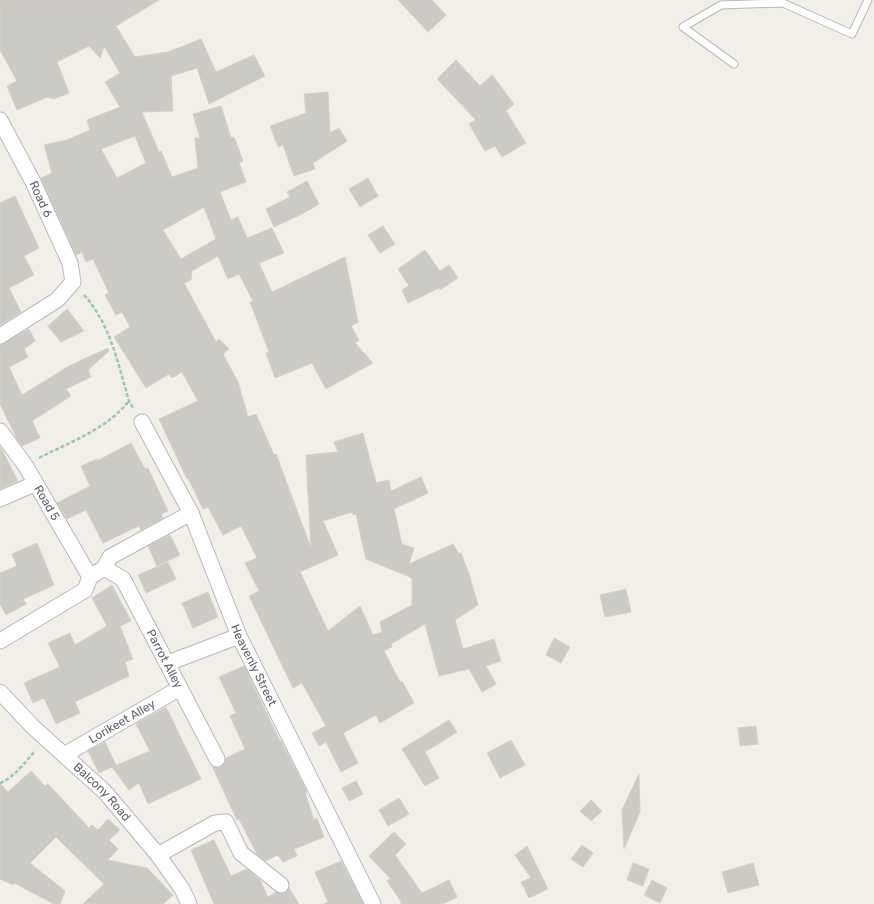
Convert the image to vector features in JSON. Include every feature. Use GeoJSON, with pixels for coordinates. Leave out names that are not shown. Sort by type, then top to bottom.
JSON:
{"type":"FeatureCollection","features":[{"type":"Feature","properties":{"kind":"street","name":"Road 6"},"geometry":{"type":"LineString","coordinates":[[0,120],[33,182],[66,256],[72,273],[73,282]]}},
{"type":"Feature","properties":{"kind":"street"},"geometry":{"type":"LineString","coordinates":[[0,336],[57,300],[73,282]]}},
{"type":"Feature","properties":{"kind":"street","name":"Heavenly Street"},"geometry":{"type":"LineString","coordinates":[[142,422],[191,513],[239,636],[373,904]]}},
{"type":"Feature","properties":{"kind":"street","name":"Road 5"},"geometry":{"type":"LineString","coordinates":[[0,431],[25,465],[34,484],[90,577]]}},
{"type":"Feature","properties":{"kind":"street"},"geometry":{"type":"LineString","coordinates":[[0,499],[34,484]]}},
{"type":"Feature","properties":{"kind":"street"},"geometry":{"type":"LineString","coordinates":[[0,641],[85,590],[90,577],[104,568],[110,556],[191,513]]}},
{"type":"Feature","properties":{"kind":"street","name":"Parrot Alley"},"geometry":{"type":"LineString","coordinates":[[104,568],[123,579],[217,759]]}},
{"type":"Feature","properties":{"kind":"street"},"geometry":{"type":"LineString","coordinates":[[168,663],[239,636]]}},
{"type":"Feature","properties":{"kind":"street","name":"Lorikeet Alley"},"geometry":{"type":"LineString","coordinates":[[64,755],[180,688]]}},
{"type":"Feature","properties":{"kind":"street","name":"Balcony Road"},"geometry":{"type":"LineString","coordinates":[[0,692],[32,726],[105,792],[158,855],[182,889],[189,904]]}},
{"type":"Feature","properties":{"kind":"street"},"geometry":{"type":"LineString","coordinates":[[158,855],[215,823],[226,822],[241,853],[281,885]]}},
{"type":"Feature","properties":{"kind":"lane"},"geometry":{"type":"LineString","coordinates":[[734,64],[683,27],[721,5],[784,3],[852,34],[868,0]]}},
{"type":"Feature","properties":{"kind":"path"},"geometry":{"type":"LineString","coordinates":[[73,282],[95,306],[104,324],[129,401],[142,422]]}},
{"type":"Feature","properties":{"kind":"path"},"geometry":{"type":"LineString","coordinates":[[25,465],[96,429],[120,412],[129,401]]}},
{"type":"Feature","properties":{"kind":"path"},"geometry":{"type":"LineString","coordinates":[[0,783],[6,781],[16,772],[38,747]]}},
{"type":"Feature","properties":{"kind":"building"},"geometry":{"type":"Polygon","coordinates":[[[0,0],[159,0],[116,26],[135,57],[168,52],[201,39],[216,72],[254,55],[265,76],[209,104],[197,68],[171,76],[173,111],[142,112],[159,152],[161,151],[172,177],[198,168],[195,138],[200,138],[193,114],[221,106],[231,138],[234,137],[243,161],[239,163],[246,182],[220,192],[231,220],[238,217],[247,238],[272,228],[284,253],[259,263],[272,292],[345,257],[358,322],[351,326],[359,340],[355,343],[373,363],[326,389],[312,363],[275,378],[266,353],[269,352],[250,302],[253,301],[239,274],[228,279],[218,256],[192,271],[191,280],[184,283],[216,342],[219,339],[229,349],[223,354],[238,382],[248,417],[256,414],[274,455],[276,454],[311,548],[306,455],[338,452],[334,442],[363,433],[376,483],[389,480],[391,491],[421,477],[428,493],[394,509],[402,544],[414,548],[409,564],[453,544],[459,554],[461,553],[478,605],[455,620],[463,649],[494,639],[501,661],[486,666],[496,684],[482,692],[469,669],[439,676],[425,624],[391,644],[392,647],[384,651],[400,682],[402,681],[414,703],[380,723],[376,715],[343,733],[358,763],[341,772],[326,742],[319,746],[312,733],[326,726],[302,683],[293,688],[249,596],[259,591],[245,563],[257,558],[241,526],[223,535],[208,507],[203,509],[159,419],[198,401],[182,372],[172,378],[169,374],[146,388],[114,337],[130,327],[122,312],[116,315],[105,295],[109,293],[93,259],[86,262],[82,252],[76,255],[41,178],[52,173],[44,145],[67,140],[90,130],[87,120],[120,107],[105,82],[120,73],[104,46],[100,58],[89,46],[57,62],[69,93],[54,99],[47,97],[17,110],[7,86],[17,81],[0,50],[0,0]],[[135,136],[101,149],[117,178],[146,163],[135,136]],[[204,207],[163,230],[181,259],[216,239],[204,207]],[[352,512],[323,521],[338,555],[300,572],[328,631],[360,606],[373,635],[382,632],[380,622],[412,605],[412,579],[366,559],[356,514],[353,515],[352,512]]]}},
{"type":"Feature","properties":{"kind":"building"},"geometry":{"type":"Polygon","coordinates":[[[398,0],[432,0],[446,15],[428,32],[398,0]]]}},
{"type":"Feature","properties":{"kind":"building"},"geometry":{"type":"Polygon","coordinates":[[[456,60],[480,86],[492,75],[514,104],[506,111],[526,143],[502,157],[495,146],[485,151],[469,124],[476,120],[437,79],[456,60]]]}},
{"type":"Feature","properties":{"kind":"building"},"geometry":{"type":"Polygon","coordinates":[[[328,92],[330,133],[339,128],[347,141],[313,163],[315,169],[294,176],[283,145],[278,147],[270,126],[306,113],[304,94],[328,92]]]}},
{"type":"Feature","properties":{"kind":"building"},"geometry":{"type":"Polygon","coordinates":[[[368,178],[378,196],[360,207],[349,189],[368,178]]]}},
{"type":"Feature","properties":{"kind":"building"},"geometry":{"type":"Polygon","coordinates":[[[307,181],[319,204],[274,227],[266,209],[290,197],[287,192],[307,181]]]}},
{"type":"Feature","properties":{"kind":"building"},"geometry":{"type":"Polygon","coordinates":[[[15,196],[39,248],[24,256],[34,275],[9,288],[21,312],[0,325],[0,203],[15,196]]]}},
{"type":"Feature","properties":{"kind":"building"},"geometry":{"type":"Polygon","coordinates":[[[383,226],[395,244],[380,253],[368,235],[383,226]]]}},
{"type":"Feature","properties":{"kind":"building"},"geometry":{"type":"Polygon","coordinates":[[[425,250],[440,271],[449,265],[458,278],[440,290],[439,288],[408,303],[402,290],[409,286],[398,269],[425,250]]]}},
{"type":"Feature","properties":{"kind":"building"},"geometry":{"type":"Polygon","coordinates":[[[67,309],[84,331],[61,342],[48,326],[67,309]]]}},
{"type":"Feature","properties":{"kind":"building"},"geometry":{"type":"Polygon","coordinates":[[[29,329],[35,341],[24,349],[28,357],[9,367],[22,395],[69,366],[108,348],[109,351],[88,370],[91,377],[66,389],[71,396],[32,421],[40,438],[22,446],[0,404],[0,345],[29,329]]]}},
{"type":"Feature","properties":{"kind":"building"},"geometry":{"type":"Polygon","coordinates":[[[131,443],[145,469],[148,468],[168,511],[161,514],[163,518],[141,530],[139,526],[103,543],[86,510],[67,519],[57,503],[90,486],[81,466],[97,459],[97,461],[131,443]]]}},
{"type":"Feature","properties":{"kind":"building"},"geometry":{"type":"Polygon","coordinates":[[[0,446],[18,481],[0,489],[0,446]]]}},
{"type":"Feature","properties":{"kind":"building"},"geometry":{"type":"Polygon","coordinates":[[[170,535],[180,555],[157,566],[148,546],[170,535]]]}},
{"type":"Feature","properties":{"kind":"building"},"geometry":{"type":"Polygon","coordinates":[[[37,543],[54,585],[23,599],[26,604],[6,615],[0,604],[0,573],[17,566],[12,554],[37,543]]]}},
{"type":"Feature","properties":{"kind":"building"},"geometry":{"type":"Polygon","coordinates":[[[168,562],[176,579],[146,593],[138,575],[168,562]]]}},
{"type":"Feature","properties":{"kind":"building"},"geometry":{"type":"Polygon","coordinates":[[[112,585],[131,621],[120,626],[133,659],[125,662],[129,676],[75,702],[80,713],[56,724],[44,698],[33,703],[24,683],[60,667],[48,643],[70,633],[75,645],[107,626],[92,598],[112,585]]]}},
{"type":"Feature","properties":{"kind":"building"},"geometry":{"type":"Polygon","coordinates":[[[626,589],[631,612],[605,617],[600,595],[626,589]]]}},
{"type":"Feature","properties":{"kind":"building"},"geometry":{"type":"Polygon","coordinates":[[[208,592],[218,617],[193,628],[182,603],[208,592]]]}},
{"type":"Feature","properties":{"kind":"building"},"geometry":{"type":"Polygon","coordinates":[[[554,638],[570,647],[561,663],[546,655],[554,638]]]}},
{"type":"Feature","properties":{"kind":"building"},"geometry":{"type":"Polygon","coordinates":[[[244,666],[280,741],[307,792],[305,792],[314,820],[317,818],[324,837],[294,849],[297,856],[283,862],[278,855],[265,861],[257,854],[239,819],[237,820],[212,766],[221,767],[225,763],[226,758],[245,749],[230,716],[236,713],[219,677],[244,666]]]}},
{"type":"Feature","properties":{"kind":"building"},"geometry":{"type":"Polygon","coordinates":[[[166,707],[201,779],[148,804],[139,783],[129,790],[112,767],[150,751],[136,724],[166,707]]]}},
{"type":"Feature","properties":{"kind":"building"},"geometry":{"type":"Polygon","coordinates":[[[449,720],[457,732],[425,752],[439,778],[425,786],[402,749],[449,720]]]}},
{"type":"Feature","properties":{"kind":"building"},"geometry":{"type":"Polygon","coordinates":[[[756,726],[758,744],[740,746],[738,728],[756,726]]]}},
{"type":"Feature","properties":{"kind":"building"},"geometry":{"type":"Polygon","coordinates":[[[511,740],[525,765],[500,778],[487,753],[511,740]]]}},
{"type":"Feature","properties":{"kind":"building"},"geometry":{"type":"Polygon","coordinates":[[[105,742],[116,765],[99,773],[88,751],[105,742]]]}},
{"type":"Feature","properties":{"kind":"building"},"geometry":{"type":"Polygon","coordinates":[[[31,771],[45,786],[48,784],[89,828],[92,825],[98,830],[108,819],[120,830],[109,840],[118,849],[108,860],[147,868],[173,895],[163,904],[83,904],[104,884],[56,837],[30,863],[65,891],[60,904],[54,904],[14,883],[13,885],[0,879],[0,783],[8,792],[31,771]]]}},
{"type":"Feature","properties":{"kind":"building"},"geometry":{"type":"Polygon","coordinates":[[[639,774],[640,812],[624,849],[622,810],[639,774]]]}},
{"type":"Feature","properties":{"kind":"building"},"geometry":{"type":"Polygon","coordinates":[[[356,781],[363,794],[349,801],[342,788],[356,781]]]}},
{"type":"Feature","properties":{"kind":"building"},"geometry":{"type":"Polygon","coordinates":[[[399,798],[409,814],[388,826],[379,810],[399,798]]]}},
{"type":"Feature","properties":{"kind":"building"},"geometry":{"type":"Polygon","coordinates":[[[591,800],[602,811],[591,821],[580,811],[591,800]]]}},
{"type":"Feature","properties":{"kind":"building"},"geometry":{"type":"Polygon","coordinates":[[[394,832],[406,844],[395,855],[422,893],[449,880],[457,897],[443,904],[400,904],[402,903],[387,881],[390,878],[369,856],[394,832]]]}},
{"type":"Feature","properties":{"kind":"building"},"geometry":{"type":"Polygon","coordinates":[[[214,840],[231,876],[247,869],[260,880],[268,897],[276,892],[285,893],[289,888],[299,904],[214,904],[191,850],[214,840]]]}},
{"type":"Feature","properties":{"kind":"building"},"geometry":{"type":"Polygon","coordinates":[[[582,845],[593,853],[583,867],[571,859],[582,845]]]}},
{"type":"Feature","properties":{"kind":"building"},"geometry":{"type":"Polygon","coordinates":[[[527,846],[548,889],[529,898],[521,882],[531,878],[515,855],[527,846]]]}},
{"type":"Feature","properties":{"kind":"building"},"geometry":{"type":"Polygon","coordinates":[[[341,861],[363,904],[324,904],[328,902],[315,872],[341,861]]]}},
{"type":"Feature","properties":{"kind":"building"},"geometry":{"type":"Polygon","coordinates":[[[633,863],[649,869],[643,886],[627,880],[633,863]]]}},
{"type":"Feature","properties":{"kind":"building"},"geometry":{"type":"Polygon","coordinates":[[[753,863],[759,885],[728,893],[722,872],[753,863]]]}},
{"type":"Feature","properties":{"kind":"building"},"geometry":{"type":"Polygon","coordinates":[[[652,880],[667,888],[660,903],[644,895],[652,880]]]}}]}
